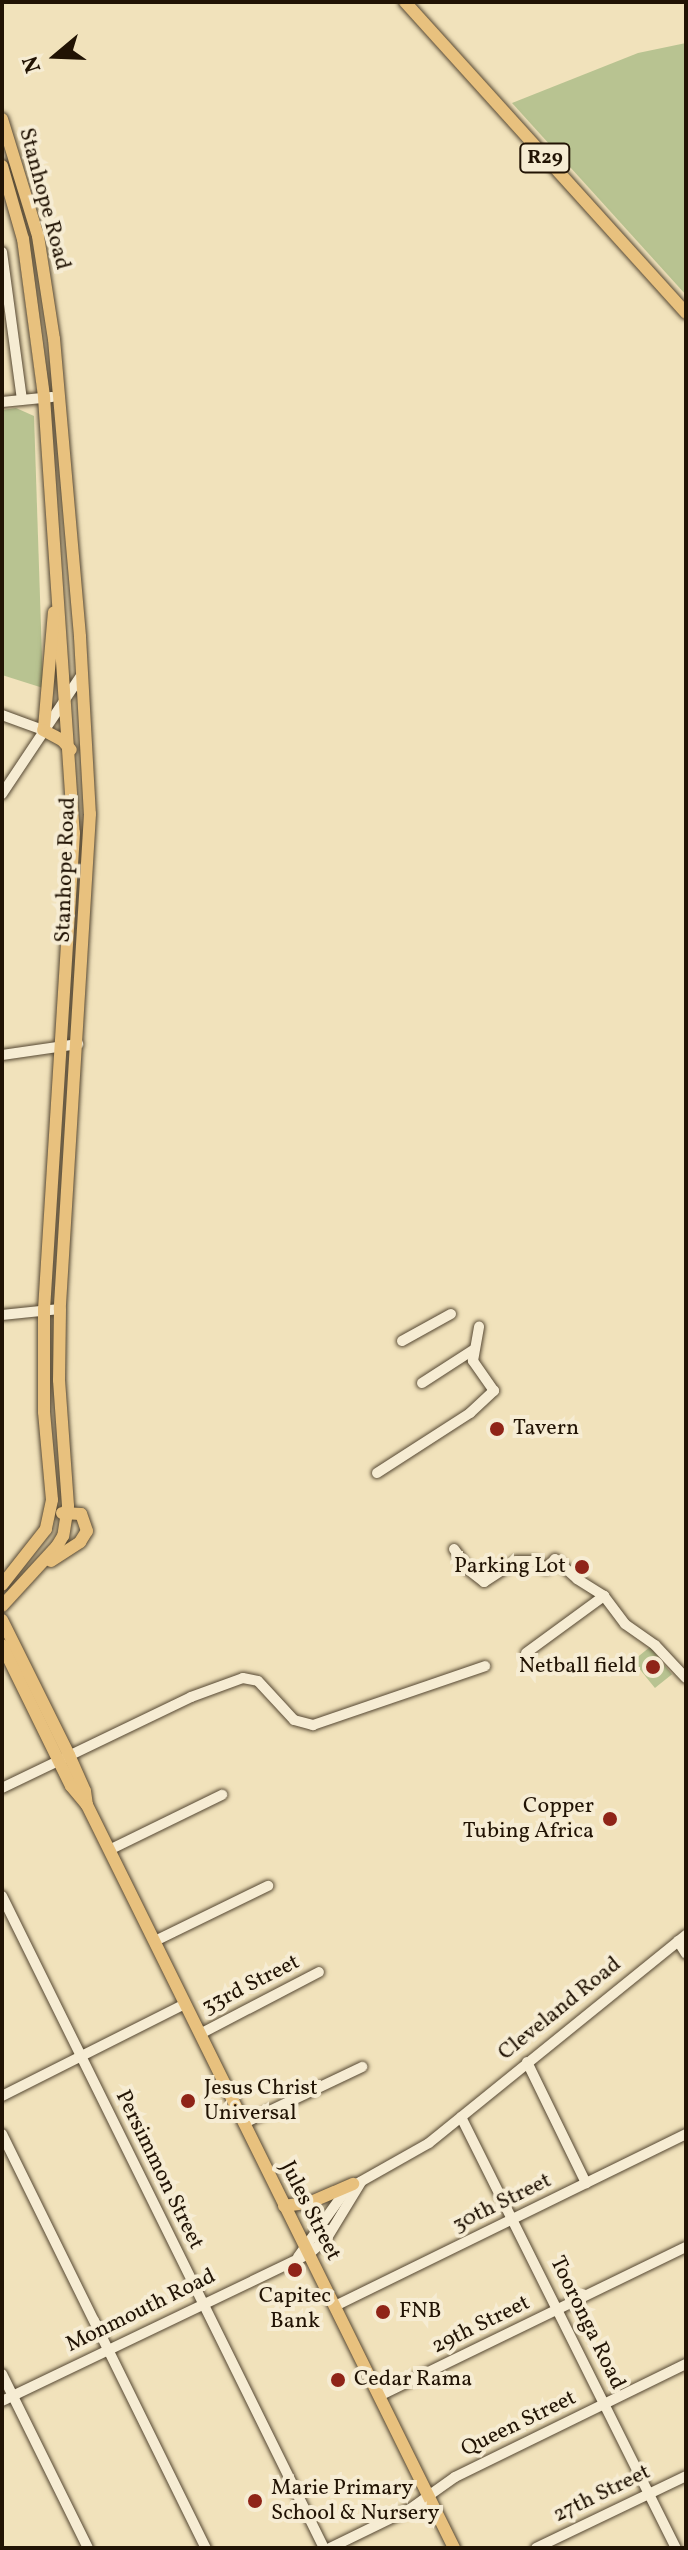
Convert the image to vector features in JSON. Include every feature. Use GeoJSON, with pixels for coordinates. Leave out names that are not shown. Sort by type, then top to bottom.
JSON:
{"type":"FeatureCollection","features":[{"type":"Feature","properties":{"kind":"main road","name":"R29"},"geometry":{"type":"LineString","coordinates":[[405,2],[686,313]]}},
{"type":"Feature","properties":{"kind":"main road","name":"Stanhope Road"},"geometry":{"type":"LineString","coordinates":[[2,119],[38,236],[49,299],[82,674],[90,814],[60,1309],[59,1380],[67,1512],[63,1536],[38,1569],[2,1606]]}},
{"type":"Feature","properties":{"kind":"main road","name":"Stanhope Road"},"geometry":{"type":"LineString","coordinates":[[2,166],[23,239],[44,397],[71,750],[74,833],[44,1309],[42,1377],[52,1500],[50,1516]]}},
{"type":"Feature","properties":{"kind":"main road"},"geometry":{"type":"LineString","coordinates":[[23,239],[38,236]]}},
{"type":"Feature","properties":{"kind":"main road"},"geometry":{"type":"LineString","coordinates":[[58,567],[44,729],[71,750]]}},
{"type":"Feature","properties":{"kind":"main road"},"geometry":{"type":"LineString","coordinates":[[57,1111],[73,1113]]}},
{"type":"Feature","properties":{"kind":"main road"},"geometry":{"type":"LineString","coordinates":[[42,1377],[59,1380]]}},
{"type":"Feature","properties":{"kind":"main road"},"geometry":{"type":"LineString","coordinates":[[2,1585],[46,1529],[50,1516],[67,1512],[83,1517],[86,1534],[76,1545],[38,1569]]}},
{"type":"Feature","properties":{"kind":"main road"},"geometry":{"type":"LineString","coordinates":[[2,1570],[18,1566]]}},
{"type":"Feature","properties":{"kind":"main road","name":"Jules Street"},"geometry":{"type":"LineString","coordinates":[[2,1620],[64,1758],[71,1786],[87,1805],[304,2252],[335,2306],[454,2548]]}},
{"type":"Feature","properties":{"kind":"main road","name":"Jules Street"},"geometry":{"type":"LineString","coordinates":[[2,1645],[64,1758]]}},
{"type":"Feature","properties":{"kind":"main road"},"geometry":{"type":"LineString","coordinates":[[284,2206],[311,2202],[357,2183]]}},
{"type":"Feature","properties":{"kind":"street"},"geometry":{"type":"LineString","coordinates":[[2,252],[22,400]]}},
{"type":"Feature","properties":{"kind":"street"},"geometry":{"type":"LineString","coordinates":[[2,402],[59,396]]}},
{"type":"Feature","properties":{"kind":"street"},"geometry":{"type":"LineString","coordinates":[[2,794],[66,693],[82,674]]}},
{"type":"Feature","properties":{"kind":"street"},"geometry":{"type":"LineString","coordinates":[[2,715],[44,729]]}},
{"type":"Feature","properties":{"kind":"street"},"geometry":{"type":"LineString","coordinates":[[2,1055],[78,1044]]}},
{"type":"Feature","properties":{"kind":"street"},"geometry":{"type":"LineString","coordinates":[[2,1315],[60,1309]]}},
{"type":"Feature","properties":{"kind":"street"},"geometry":{"type":"LineString","coordinates":[[402,1341],[451,1314]]}},
{"type":"Feature","properties":{"kind":"street"},"geometry":{"type":"LineString","coordinates":[[377,1473],[470,1413],[494,1391],[477,1369],[473,1350],[479,1327]]}},
{"type":"Feature","properties":{"kind":"street"},"geometry":{"type":"LineString","coordinates":[[422,1383],[473,1350]]}},
{"type":"Feature","properties":{"kind":"street"},"geometry":{"type":"LineString","coordinates":[[454,1549],[470,1571],[484,1582],[516,1561],[536,1561],[546,1569],[555,1559],[577,1579],[604,1596],[625,1624],[655,1645],[686,1678]]}},
{"type":"Feature","properties":{"kind":"street"},"geometry":{"type":"LineString","coordinates":[[526,1653],[604,1596]]}},
{"type":"Feature","properties":{"kind":"street"},"geometry":{"type":"LineString","coordinates":[[2,1788],[191,1697],[243,1678],[258,1681],[294,1720],[313,1725],[485,1666]]}},
{"type":"Feature","properties":{"kind":"street"},"geometry":{"type":"LineString","coordinates":[[109,1850],[222,1795]]}},
{"type":"Feature","properties":{"kind":"street"},"geometry":{"type":"LineString","coordinates":[[155,1941],[268,1886]]}},
{"type":"Feature","properties":{"kind":"street","name":"Persimmon Street"},"geometry":{"type":"LineString","coordinates":[[2,1896],[324,2548]]}},
{"type":"Feature","properties":{"kind":"street"},"geometry":{"type":"LineString","coordinates":[[682,1938],[686,1954]]}},
{"type":"Feature","properties":{"kind":"street","name":"Cleveland Road"},"geometry":{"type":"LineString","coordinates":[[357,2183],[417,2152],[682,1938]]}},
{"type":"Feature","properties":{"kind":"street","name":"33rd Street"},"geometry":{"type":"LineString","coordinates":[[200,2034],[319,1972]]}},
{"type":"Feature","properties":{"kind":"street"},"geometry":{"type":"LineString","coordinates":[[2,2096],[185,2004]]}},
{"type":"Feature","properties":{"kind":"street"},"geometry":{"type":"LineString","coordinates":[[527,2062],[586,2183]]}},
{"type":"Feature","properties":{"kind":"street"},"geometry":{"type":"LineString","coordinates":[[244,2123],[362,2067]]}},
{"type":"Feature","properties":{"kind":"street","name":"Tooronga Road"},"geometry":{"type":"LineString","coordinates":[[461,2117],[676,2548]]}},
{"type":"Feature","properties":{"kind":"street"},"geometry":{"type":"LineString","coordinates":[[2,2134],[206,2548]]}},
{"type":"Feature","properties":{"kind":"street","name":"30th Street"},"geometry":{"type":"LineString","coordinates":[[335,2306],[686,2134]]}},
{"type":"Feature","properties":{"kind":"street"},"geometry":{"type":"LineString","coordinates":[[304,2252],[357,2183]]}},
{"type":"Feature","properties":{"kind":"street","name":"29th Street"},"geometry":{"type":"LineString","coordinates":[[379,2396],[686,2247]]}},
{"type":"Feature","properties":{"kind":"street","name":"Monmouth Road"},"geometry":{"type":"LineString","coordinates":[[7,2398],[304,2252]]}},
{"type":"Feature","properties":{"kind":"street","name":"Queen Street"},"geometry":{"type":"LineString","coordinates":[[330,2548],[429,2498],[455,2477],[686,2364]]}},
{"type":"Feature","properties":{"kind":"street"},"geometry":{"type":"LineString","coordinates":[[2,2374],[7,2398],[88,2548]]}},
{"type":"Feature","properties":{"kind":"street","name":"27th Street"},"geometry":{"type":"LineString","coordinates":[[536,2548],[686,2476]]}},
{"type":"Feature","properties":{"kind":"green space"},"geometry":{"type":"Polygon","coordinates":[[[686,43],[686,295],[512,103],[638,53],[686,43]]]}},
{"type":"Feature","properties":{"kind":"green space"},"geometry":{"type":"Polygon","coordinates":[[[16,408],[34,416],[43,688],[2,675],[2,410],[16,408]]]}},
{"type":"Feature","properties":{"kind":"green space","name":"Netball field"},"geometry":{"type":"Polygon","coordinates":[[[650,1647],[672,1674],[655,1688],[633,1661],[650,1647]]]}},
{"type":"Feature","properties":{"kind":"place","name":"Tavern"},"geometry":{"type":"Point","coordinates":[497,1429]}},
{"type":"Feature","properties":{"kind":"place","name":"Parking Lot"},"geometry":{"type":"Point","coordinates":[582,1567]}},
{"type":"Feature","properties":{"kind":"place","name":"Netball field"},"geometry":{"type":"Point","coordinates":[653,1667]}},
{"type":"Feature","properties":{"kind":"place","name":"Copper Tubing Africa"},"geometry":{"type":"Point","coordinates":[610,1819]}},
{"type":"Feature","properties":{"kind":"place","name":"Jesus Christ Universal"},"geometry":{"type":"Point","coordinates":[188,2101]}},
{"type":"Feature","properties":{"kind":"place","name":"Capitec Bank"},"geometry":{"type":"Point","coordinates":[295,2270]}},
{"type":"Feature","properties":{"kind":"place","name":"FNB"},"geometry":{"type":"Point","coordinates":[383,2312]}},
{"type":"Feature","properties":{"kind":"place","name":"Cedar Rama"},"geometry":{"type":"Point","coordinates":[338,2380]}},
{"type":"Feature","properties":{"kind":"place","name":"Marie Primary School & Nursery"},"geometry":{"type":"Point","coordinates":[255,2501]}}]}
